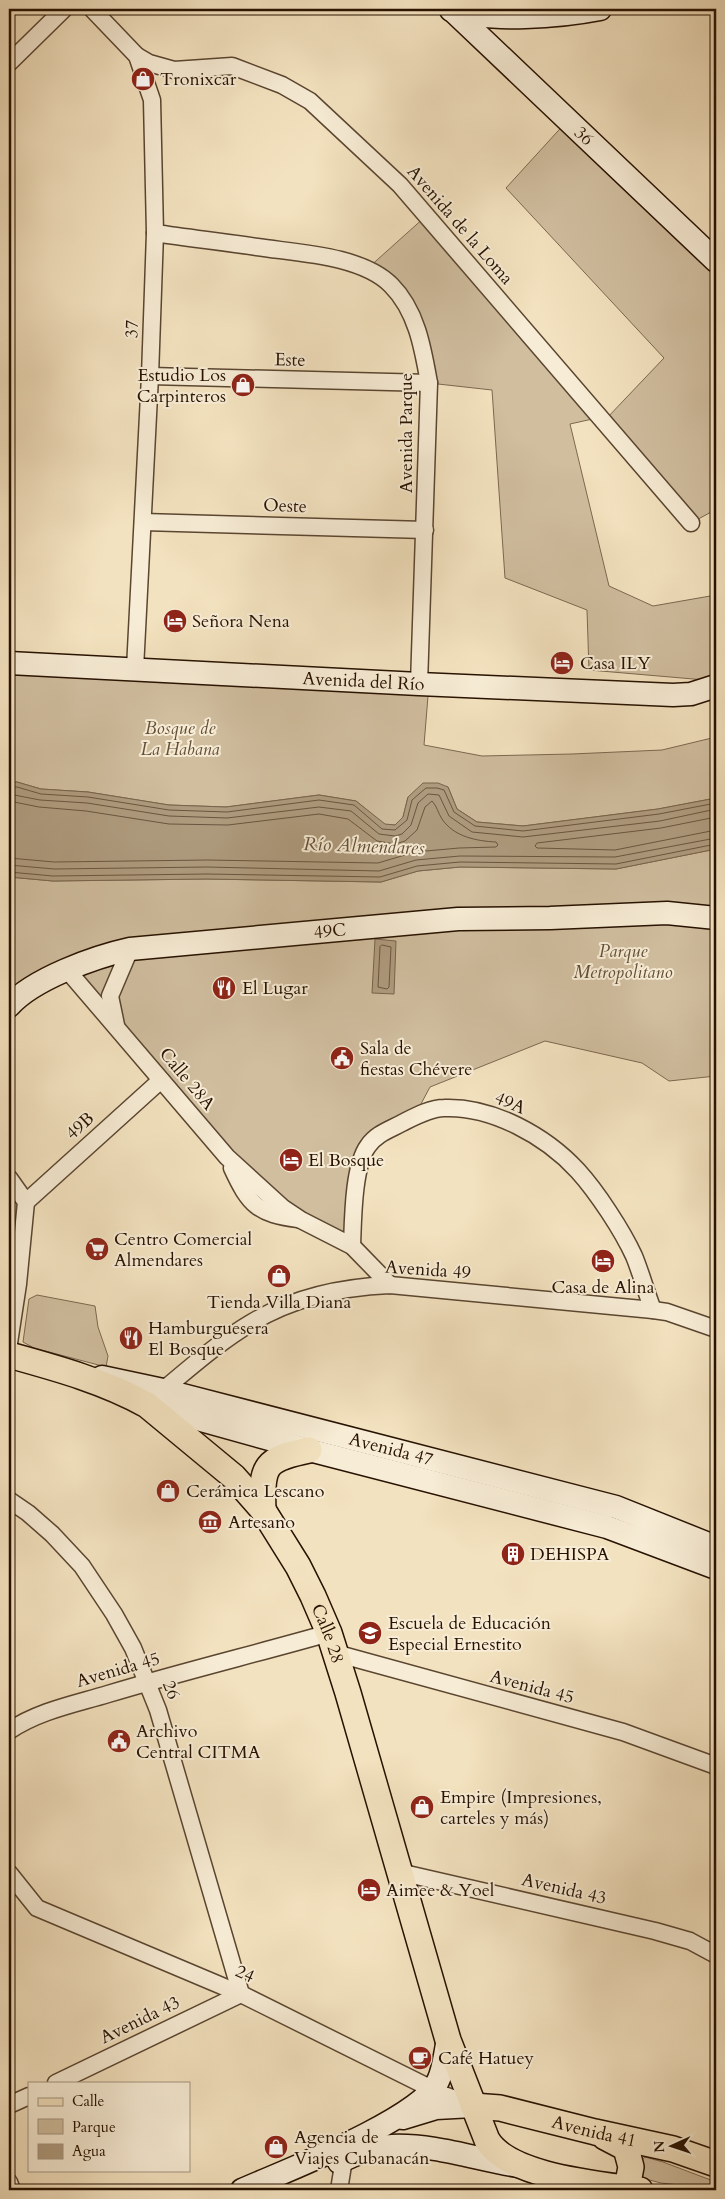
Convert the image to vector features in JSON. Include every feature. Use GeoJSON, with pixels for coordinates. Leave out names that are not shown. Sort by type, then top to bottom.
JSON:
{"type":"FeatureCollection","features":[{"type":"Feature","properties":{"kind":"main road","name":"Calle 28"},"geometry":{"type":"LineString","coordinates":[[9,1356],[60,1369],[132,1396],[155,1397],[234,1477],[263,1510],[298,1566],[332,1643],[451,2049],[473,2106]]}},
{"type":"Feature","properties":{"kind":"main road"},"geometry":{"type":"LineString","coordinates":[[263,1510],[262,1486],[264,1475],[269,1467],[278,1457],[309,1450]]}},
{"type":"Feature","properties":{"kind":"main road","name":"Calle 28"},"geometry":{"type":"LineString","coordinates":[[451,2049],[500,2108]]}},
{"type":"Feature","properties":{"kind":"main road"},"geometry":{"type":"LineString","coordinates":[[473,2106],[492,2149],[515,2163],[598,2185],[631,2190],[631,2167],[626,2148],[620,2143],[595,2132]]}},
{"type":"Feature","properties":{"kind":"main road","name":"Avenida 41"},"geometry":{"type":"LineString","coordinates":[[473,2106],[500,2108],[673,2149],[716,2164]]}},
{"type":"Feature","properties":{"kind":"main road"},"geometry":{"type":"LineString","coordinates":[[515,2163],[498,2143],[502,2126],[516,2118],[532,2117]]}},
{"type":"Feature","properties":{"kind":"street"},"geometry":{"type":"LineString","coordinates":[[9,63],[64,9]]}},
{"type":"Feature","properties":{"kind":"street","name":"37"},"geometry":{"type":"LineString","coordinates":[[92,9],[137,56],[152,100],[155,233],[150,376],[135,669]]}},
{"type":"Feature","properties":{"kind":"street"},"geometry":{"type":"LineString","coordinates":[[450,10],[547,16],[597,9]]}},
{"type":"Feature","properties":{"kind":"street","name":"36"},"geometry":{"type":"LineString","coordinates":[[450,10],[716,261]]}},
{"type":"Feature","properties":{"kind":"street"},"geometry":{"type":"LineString","coordinates":[[479,12],[485,41]]}},
{"type":"Feature","properties":{"kind":"street","name":"Avenida de la Loma"},"geometry":{"type":"LineString","coordinates":[[137,56],[149,63],[174,70],[232,66],[282,85],[310,101],[400,185],[691,523]]}},
{"type":"Feature","properties":{"kind":"street","name":"Avenida Parque"},"geometry":{"type":"LineString","coordinates":[[155,233],[347,262],[367,270],[391,284],[408,309],[421,340],[429,383],[419,684]]}},
{"type":"Feature","properties":{"kind":"street","name":"Este"},"geometry":{"type":"LineString","coordinates":[[150,376],[429,383]]}},
{"type":"Feature","properties":{"kind":"street","name":"Oeste"},"geometry":{"type":"LineString","coordinates":[[143,522],[425,530]]}},
{"type":"Feature","properties":{"kind":"street","name":"Avenida del Río"},"geometry":{"type":"LineString","coordinates":[[9,663],[419,684],[674,694],[691,694],[716,686]]}},
{"type":"Feature","properties":{"kind":"street","name":"49C"},"geometry":{"type":"LineString","coordinates":[[9,1006],[19,995],[36,984],[100,956],[130,949],[458,918],[550,918],[667,913],[716,904]]}},
{"type":"Feature","properties":{"kind":"street","name":"49C"},"geometry":{"type":"LineString","coordinates":[[667,913],[716,918]]}},
{"type":"Feature","properties":{"kind":"street","name":"Calle 28A"},"geometry":{"type":"LineString","coordinates":[[116,1027],[110,996],[130,949]]}},
{"type":"Feature","properties":{"kind":"street","name":"Calle 28A"},"geometry":{"type":"LineString","coordinates":[[68,971],[227,1157],[283,1208],[301,1220],[352,1246],[390,1285]]}},
{"type":"Feature","properties":{"kind":"street","name":"49B"},"geometry":{"type":"LineString","coordinates":[[26,1202],[161,1080]]}},
{"type":"Feature","properties":{"kind":"street","name":"49A"},"geometry":{"type":"LineString","coordinates":[[352,1246],[354,1213],[362,1158],[367,1147],[377,1136],[429,1111],[443,1108],[477,1111],[509,1122],[537,1138],[561,1155],[577,1170],[593,1189],[628,1245],[653,1310]]}},
{"type":"Feature","properties":{"kind":"street","name":"Calle 28A"},"geometry":{"type":"LineString","coordinates":[[227,1157],[238,1183],[254,1204],[274,1216],[301,1220]]}},
{"type":"Feature","properties":{"kind":"street"},"geometry":{"type":"LineString","coordinates":[[9,1178],[26,1202],[18,1284],[9,1343]]}},
{"type":"Feature","properties":{"kind":"street","name":"Avenida 49"},"geometry":{"type":"LineString","coordinates":[[155,1397],[220,1344],[252,1322],[285,1306],[345,1290],[390,1285],[653,1310],[667,1312],[716,1329]]}},
{"type":"Feature","properties":{"kind":"street","name":"Avenida 47"},"geometry":{"type":"LineString","coordinates":[[155,1397],[309,1450],[438,1472]]}},
{"type":"Feature","properties":{"kind":"street","name":"Avenida 47"},"geometry":{"type":"LineString","coordinates":[[155,1397],[438,1472],[607,1527],[711,1555]]}},
{"type":"Feature","properties":{"kind":"street","name":"26"},"geometry":{"type":"LineString","coordinates":[[9,1500],[28,1513],[52,1534],[82,1566],[134,1648],[158,1710],[241,1994]]}},
{"type":"Feature","properties":{"kind":"street","name":"Avenida 45"},"geometry":{"type":"LineString","coordinates":[[9,1731],[23,1721],[42,1714],[146,1682],[332,1643],[623,1732],[716,1766]]}},
{"type":"Feature","properties":{"kind":"street","name":"24"},"geometry":{"type":"LineString","coordinates":[[9,1872],[37,1908],[241,1994],[432,2088],[473,2106]]}},
{"type":"Feature","properties":{"kind":"street","name":"Avenida 43"},"geometry":{"type":"LineString","coordinates":[[399,1872],[655,1931],[690,1942],[716,1955]]}},
{"type":"Feature","properties":{"kind":"street","name":"Avenida 43"},"geometry":{"type":"LineString","coordinates":[[58,2082],[241,1994]]}},
{"type":"Feature","properties":{"kind":"street"},"geometry":{"type":"LineString","coordinates":[[385,2124],[412,2107],[432,2088],[438,2080],[451,2049]]}},
{"type":"Feature","properties":{"kind":"street"},"geometry":{"type":"LineString","coordinates":[[9,2106],[28,2096]]}},
{"type":"Feature","properties":{"kind":"street"},"geometry":{"type":"LineString","coordinates":[[242,2190],[385,2124],[436,2108],[473,2106]]}},
{"type":"Feature","properties":{"kind":"street"},"geometry":{"type":"LineString","coordinates":[[280,2190],[344,2159],[363,2152],[391,2146],[437,2150],[515,2163]]}},
{"type":"Feature","properties":{"kind":"street"},"geometry":{"type":"LineString","coordinates":[[339,2190],[344,2159]]}},
{"type":"Feature","properties":{"kind":"street"},"geometry":{"type":"LineString","coordinates":[[9,2182],[12,2190]]}},
{"type":"Feature","properties":{"kind":"green space"},"geometry":{"type":"Polygon","coordinates":[[[568,120],[716,260],[716,515],[713,511],[691,523],[606,419],[664,358],[506,188],[568,120]]]}},
{"type":"Feature","properties":{"kind":"green space"},"geometry":{"type":"Polygon","coordinates":[[[426,216],[597,418],[570,424],[609,586],[653,606],[716,595],[716,704],[705,680],[589,670],[587,610],[505,578],[492,390],[429,383],[408,309],[367,269],[426,216]]]}},
{"type":"Feature","properties":{"kind":"green space","name":"Bosque de La Habana"},"geometry":{"type":"Polygon","coordinates":[[[9,663],[429,684],[424,745],[482,756],[662,750],[716,737],[716,798],[658,809],[523,826],[477,822],[457,809],[448,787],[408,797],[403,817],[395,825],[385,825],[356,801],[319,795],[226,807],[169,805],[88,792],[41,789],[17,782],[9,783],[9,663]]]}},
{"type":"Feature","properties":{"kind":"green space","name":"Parque Metropolitano"},"geometry":{"type":"Polygon","coordinates":[[[716,849],[716,1076],[669,1081],[642,1063],[545,1041],[430,1087],[414,1117],[367,1147],[352,1246],[283,1208],[68,971],[9,1006],[9,877],[53,881],[206,879],[381,882],[418,871],[460,867],[616,869],[716,849]]]}},
{"type":"Feature","properties":{"kind":"green space"},"geometry":{"type":"Polygon","coordinates":[[[9,1178],[26,1202],[9,1347],[9,1178]]]}},
{"type":"Feature","properties":{"kind":"green space"},"geometry":{"type":"Polygon","coordinates":[[[37,1295],[95,1306],[98,1327],[108,1356],[106,1367],[34,1348],[23,1342],[29,1299],[37,1295]]]}},
{"type":"Feature","properties":{"kind":"green space"},"geometry":{"type":"Polygon","coordinates":[[[645,2157],[716,2182],[716,2189],[661,2183],[642,2178],[639,2171],[640,2161],[645,2157]]]}},
{"type":"Feature","properties":{"kind":"water","name":"Río Almendares"},"geometry":{"type":"Polygon","coordinates":[[[17,782],[41,789],[88,792],[169,805],[226,807],[319,795],[356,801],[385,824],[395,825],[403,817],[408,797],[423,783],[438,783],[448,787],[457,809],[477,822],[523,826],[658,809],[716,798],[716,849],[616,869],[460,867],[418,871],[381,882],[206,879],[53,881],[9,877],[9,783],[17,782]]]}},
{"type":"Feature","properties":{"kind":"water"},"geometry":{"type":"Polygon","coordinates":[[[375,939],[396,941],[394,994],[372,993],[375,939]]]}},
{"type":"Feature","properties":{"kind":"place","name":"Tronixcar"},"geometry":{"type":"Point","coordinates":[143,79]}},
{"type":"Feature","properties":{"kind":"place","name":"Estudio Los Carpinteros"},"geometry":{"type":"Point","coordinates":[243,385]}},
{"type":"Feature","properties":{"kind":"place","name":"Señora Nena"},"geometry":{"type":"Point","coordinates":[175,621]}},
{"type":"Feature","properties":{"kind":"place","name":"Casa ILY"},"geometry":{"type":"Point","coordinates":[562,663]}},
{"type":"Feature","properties":{"kind":"place","name":"El Lugar"},"geometry":{"type":"Point","coordinates":[224,988]}},
{"type":"Feature","properties":{"kind":"place","name":"Sala de fiestas Chévere"},"geometry":{"type":"Point","coordinates":[342,1058]}},
{"type":"Feature","properties":{"kind":"place","name":"El Bosque"},"geometry":{"type":"Point","coordinates":[291,1160]}},
{"type":"Feature","properties":{"kind":"place","name":"Centro Comercial Almendares"},"geometry":{"type":"Point","coordinates":[97,1249]}},
{"type":"Feature","properties":{"kind":"place","name":"Casa de Alina"},"geometry":{"type":"Point","coordinates":[603,1261]}},
{"type":"Feature","properties":{"kind":"place","name":"Tienda Villa Diana"},"geometry":{"type":"Point","coordinates":[279,1276]}},
{"type":"Feature","properties":{"kind":"place","name":"Hamburguesera El Bosque"},"geometry":{"type":"Point","coordinates":[131,1338]}},
{"type":"Feature","properties":{"kind":"place","name":"Cerámica Lescano"},"geometry":{"type":"Point","coordinates":[168,1491]}},
{"type":"Feature","properties":{"kind":"place","name":"Artesano"},"geometry":{"type":"Point","coordinates":[210,1522]}},
{"type":"Feature","properties":{"kind":"place","name":"DEHISPA"},"geometry":{"type":"Point","coordinates":[513,1554]}},
{"type":"Feature","properties":{"kind":"place","name":"Escuela de Educación Especial Ernestito"},"geometry":{"type":"Point","coordinates":[370,1633]}},
{"type":"Feature","properties":{"kind":"place","name":"Archivo Central CITMA"},"geometry":{"type":"Point","coordinates":[119,1741]}},
{"type":"Feature","properties":{"kind":"place","name":"Empire (Impresiones, carteles y más)"},"geometry":{"type":"Point","coordinates":[422,1807]}},
{"type":"Feature","properties":{"kind":"place","name":"Aimee & Yoel"},"geometry":{"type":"Point","coordinates":[369,1890]}},
{"type":"Feature","properties":{"kind":"place","name":"Café Hatuey"},"geometry":{"type":"Point","coordinates":[420,2058]}},
{"type":"Feature","properties":{"kind":"place","name":"Agencia de Viajes Cubanacán"},"geometry":{"type":"Point","coordinates":[276,2147]}}]}
